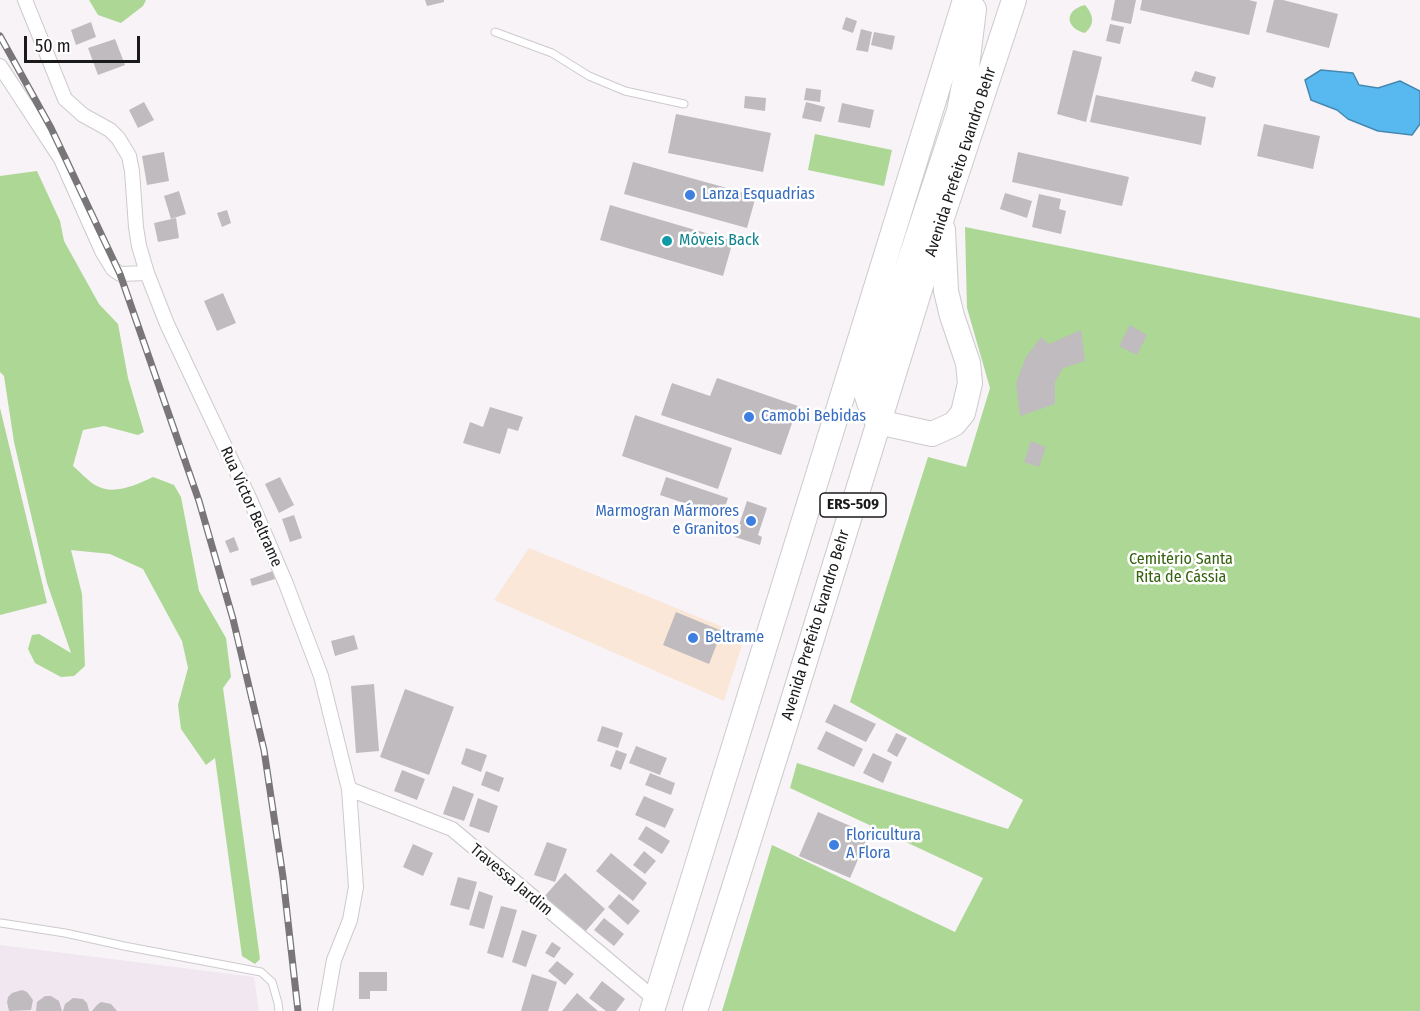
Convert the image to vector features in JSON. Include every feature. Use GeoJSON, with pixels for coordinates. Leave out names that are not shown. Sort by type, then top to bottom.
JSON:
{"type":"FeatureCollection","features":[{"type":"Feature","properties":{"kind":"highway","name":"ERS-509"},"geometry":{"type":"LineString","coordinates":[[654,1006],[965,0]]}},
{"type":"Feature","properties":{"kind":"highway"},"geometry":{"type":"LineString","coordinates":[[942,218],[946,291],[968,363],[970,383],[963,413],[954,424],[932,434],[878,422],[866,393],[959,111],[975,0]]}},
{"type":"Feature","properties":{"kind":"highway","name":"Avenida Prefeito Evandro Behr"},"geometry":{"type":"LineString","coordinates":[[695,1011],[942,218],[1014,0]]}},
{"type":"Feature","properties":{"kind":"street","name":"Rua Victor Beltrame"},"geometry":{"type":"LineString","coordinates":[[25,0],[65,99],[83,115],[110,130],[129,156],[136,227],[147,273],[167,324],[286,584],[321,676],[349,789],[356,886],[350,920],[334,960],[325,1011]]}},
{"type":"Feature","properties":{"kind":"street"},"geometry":{"type":"LineString","coordinates":[[0,66],[61,159],[102,251],[113,268],[120,274],[147,273]]}},
{"type":"Feature","properties":{"kind":"street","name":"Travessa Jardim"},"geometry":{"type":"LineString","coordinates":[[349,789],[452,830],[654,1006]]}},
{"type":"Feature","properties":{"kind":"lane"},"geometry":{"type":"LineString","coordinates":[[495,32],[552,53],[589,76],[625,91],[684,104]]}},
{"type":"Feature","properties":{"kind":"lane"},"geometry":{"type":"LineString","coordinates":[[1,923],[65,933],[261,972],[272,982],[279,1011]]}},
{"type":"Feature","properties":{"kind":"shaded area"},"geometry":{"type":"Polygon","coordinates":[[[529,548],[745,636],[724,701],[494,600],[529,548]]]}},
{"type":"Feature","properties":{"kind":"shaded area"},"geometry":{"type":"Polygon","coordinates":[[[0,945],[254,977],[259,1011],[0,1011],[0,945]]]}},
{"type":"Feature","properties":{"kind":"green space"},"geometry":{"type":"Polygon","coordinates":[[[89,0],[146,0],[143,6],[121,23],[98,15],[89,0]]]}},
{"type":"Feature","properties":{"kind":"green space"},"geometry":{"type":"Polygon","coordinates":[[[1085,5],[1090,12],[1092,23],[1085,33],[1074,27],[1070,15],[1078,7],[1085,5]]]}},
{"type":"Feature","properties":{"kind":"green space"},"geometry":{"type":"Polygon","coordinates":[[[815,134],[892,150],[884,186],[808,170],[815,134]]]}},
{"type":"Feature","properties":{"kind":"green space"},"geometry":{"type":"Polygon","coordinates":[[[37,171],[60,221],[64,241],[99,304],[118,324],[128,378],[144,432],[138,435],[104,426],[83,430],[73,466],[92,483],[109,490],[124,488],[153,477],[174,485],[181,497],[199,591],[226,638],[231,677],[223,688],[260,959],[255,964],[242,956],[215,758],[206,765],[181,729],[178,705],[188,668],[182,641],[143,569],[110,554],[71,550],[82,594],[85,666],[74,676],[61,677],[35,663],[28,649],[32,635],[39,634],[71,653],[47,583],[14,442],[4,376],[0,372],[0,176],[37,171]]]}},
{"type":"Feature","properties":{"kind":"green space","name":"Cemitério Santa Rita de Cássia"},"geometry":{"type":"Polygon","coordinates":[[[965,227],[1420,318],[1420,1011],[722,1011],[772,845],[955,932],[983,878],[790,788],[797,763],[1008,829],[1023,800],[850,702],[928,457],[966,467],[990,388],[967,308],[965,227]]]}},
{"type":"Feature","properties":{"kind":"green space"},"geometry":{"type":"Polygon","coordinates":[[[0,408],[47,603],[0,615],[0,408]]]}},
{"type":"Feature","properties":{"kind":"water"},"geometry":{"type":"Polygon","coordinates":[[[1321,70],[1353,73],[1359,85],[1378,88],[1400,81],[1420,91],[1420,124],[1412,135],[1378,131],[1348,119],[1337,110],[1311,100],[1305,80],[1321,70]]]}},
{"type":"Feature","properties":{"kind":"building"},"geometry":{"type":"Polygon","coordinates":[[[425,0],[444,0],[444,2],[427,6],[425,0]]]}},
{"type":"Feature","properties":{"kind":"building"},"geometry":{"type":"Polygon","coordinates":[[[1115,0],[1136,0],[1131,24],[1111,20],[1115,0]]]}},
{"type":"Feature","properties":{"kind":"building"},"geometry":{"type":"Polygon","coordinates":[[[1142,0],[1249,0],[1257,2],[1249,35],[1140,10],[1142,0]]]}},
{"type":"Feature","properties":{"kind":"building"},"geometry":{"type":"Polygon","coordinates":[[[1274,0],[1283,0],[1338,14],[1329,48],[1266,32],[1274,0]]]}},
{"type":"Feature","properties":{"kind":"building"},"geometry":{"type":"Polygon","coordinates":[[[846,17],[857,21],[853,33],[842,29],[846,17]]]}},
{"type":"Feature","properties":{"kind":"building"},"geometry":{"type":"Polygon","coordinates":[[[91,22],[96,37],[76,45],[71,30],[91,22]]]}},
{"type":"Feature","properties":{"kind":"building"},"geometry":{"type":"Polygon","coordinates":[[[1110,24],[1124,27],[1120,44],[1106,41],[1110,24]]]}},
{"type":"Feature","properties":{"kind":"building"},"geometry":{"type":"Polygon","coordinates":[[[861,29],[872,32],[868,52],[856,50],[861,29]]]}},
{"type":"Feature","properties":{"kind":"building"},"geometry":{"type":"Polygon","coordinates":[[[874,32],[895,36],[892,50],[871,45],[874,32]]]}},
{"type":"Feature","properties":{"kind":"building"},"geometry":{"type":"Polygon","coordinates":[[[115,39],[125,65],[98,75],[88,48],[115,39]]]}},
{"type":"Feature","properties":{"kind":"building"},"geometry":{"type":"Polygon","coordinates":[[[1073,50],[1102,57],[1086,122],[1057,114],[1073,50]]]}},
{"type":"Feature","properties":{"kind":"building"},"geometry":{"type":"Polygon","coordinates":[[[1195,71],[1216,77],[1213,88],[1191,81],[1195,71]]]}},
{"type":"Feature","properties":{"kind":"building"},"geometry":{"type":"Polygon","coordinates":[[[806,88],[821,90],[820,102],[804,100],[806,88]]]}},
{"type":"Feature","properties":{"kind":"building"},"geometry":{"type":"Polygon","coordinates":[[[1096,95],[1206,117],[1201,145],[1090,122],[1096,95]]]}},
{"type":"Feature","properties":{"kind":"building"},"geometry":{"type":"Polygon","coordinates":[[[745,96],[766,98],[765,111],[744,108],[745,96]]]}},
{"type":"Feature","properties":{"kind":"building"},"geometry":{"type":"Polygon","coordinates":[[[144,102],[154,120],[138,128],[129,110],[144,102]]]}},
{"type":"Feature","properties":{"kind":"building"},"geometry":{"type":"Polygon","coordinates":[[[806,102],[825,107],[821,122],[802,118],[806,102]]]}},
{"type":"Feature","properties":{"kind":"building"},"geometry":{"type":"Polygon","coordinates":[[[842,103],[874,110],[870,128],[838,122],[842,103]]]}},
{"type":"Feature","properties":{"kind":"building"},"geometry":{"type":"Polygon","coordinates":[[[676,114],[771,133],[763,172],[668,153],[676,114]]]}},
{"type":"Feature","properties":{"kind":"building"},"geometry":{"type":"Polygon","coordinates":[[[1264,124],[1320,136],[1313,169],[1257,156],[1264,124]]]}},
{"type":"Feature","properties":{"kind":"building"},"geometry":{"type":"Polygon","coordinates":[[[164,152],[169,181],[147,185],[142,156],[164,152]]]}},
{"type":"Feature","properties":{"kind":"building"},"geometry":{"type":"Polygon","coordinates":[[[1018,152],[1129,177],[1122,206],[1012,182],[1018,152]]]}},
{"type":"Feature","properties":{"kind":"building","name":"Lanza Esquadrias"},"geometry":{"type":"Polygon","coordinates":[[[633,162],[756,196],[747,228],[624,194],[633,162]]]}},
{"type":"Feature","properties":{"kind":"building"},"geometry":{"type":"Polygon","coordinates":[[[179,191],[186,214],[171,219],[164,196],[179,191]]]}},
{"type":"Feature","properties":{"kind":"building"},"geometry":{"type":"Polygon","coordinates":[[[1005,193],[1032,201],[1027,218],[1000,209],[1005,193]]]}},
{"type":"Feature","properties":{"kind":"building"},"geometry":{"type":"Polygon","coordinates":[[[1039,194],[1061,199],[1059,209],[1066,211],[1061,234],[1032,227],[1039,194]]]}},
{"type":"Feature","properties":{"kind":"building","name":"Móveis Back"},"geometry":{"type":"Polygon","coordinates":[[[610,205],[733,241],[723,276],[600,240],[610,205]]]}},
{"type":"Feature","properties":{"kind":"building"},"geometry":{"type":"Polygon","coordinates":[[[227,210],[231,223],[222,227],[217,213],[227,210]]]}},
{"type":"Feature","properties":{"kind":"building"},"geometry":{"type":"Polygon","coordinates":[[[176,218],[179,238],[158,242],[154,223],[176,218]]]}},
{"type":"Feature","properties":{"kind":"building"},"geometry":{"type":"Polygon","coordinates":[[[223,293],[236,323],[217,331],[204,301],[223,293]]]}},
{"type":"Feature","properties":{"kind":"building"},"geometry":{"type":"Polygon","coordinates":[[[1130,325],[1147,335],[1137,355],[1119,346],[1130,325]]]}},
{"type":"Feature","properties":{"kind":"building"},"geometry":{"type":"Polygon","coordinates":[[[1081,330],[1085,361],[1063,368],[1055,382],[1055,404],[1020,416],[1016,383],[1026,357],[1041,337],[1049,344],[1081,330]]]}},
{"type":"Feature","properties":{"kind":"building","name":"Camobi Bebidas"},"geometry":{"type":"Polygon","coordinates":[[[717,378],[798,406],[781,455],[661,415],[672,383],[710,396],[717,378]]]}},
{"type":"Feature","properties":{"kind":"building"},"geometry":{"type":"Polygon","coordinates":[[[490,407],[523,417],[518,431],[508,428],[500,454],[463,443],[470,422],[483,427],[490,407]]]}},
{"type":"Feature","properties":{"kind":"building"},"geometry":{"type":"Polygon","coordinates":[[[635,415],[732,448],[718,489],[622,456],[635,415]]]}},
{"type":"Feature","properties":{"kind":"building"},"geometry":{"type":"Polygon","coordinates":[[[1031,441],[1046,447],[1039,467],[1024,462],[1031,441]]]}},
{"type":"Feature","properties":{"kind":"building"},"geometry":{"type":"Polygon","coordinates":[[[280,477],[294,505],[279,513],[265,484],[280,477]]]}},
{"type":"Feature","properties":{"kind":"building"},"geometry":{"type":"Polygon","coordinates":[[[666,477],[728,498],[722,516],[660,495],[666,477]]]}},
{"type":"Feature","properties":{"kind":"building","name":"Marmogran Mármores e Granitos"},"geometry":{"type":"Polygon","coordinates":[[[747,501],[767,508],[758,535],[762,537],[760,545],[735,537],[747,501]]]}},
{"type":"Feature","properties":{"kind":"building"},"geometry":{"type":"Polygon","coordinates":[[[294,515],[302,538],[290,542],[282,519],[294,515]]]}},
{"type":"Feature","properties":{"kind":"building"},"geometry":{"type":"Polygon","coordinates":[[[234,537],[239,550],[230,553],[225,541],[234,537]]]}},
{"type":"Feature","properties":{"kind":"building"},"geometry":{"type":"Polygon","coordinates":[[[273,571],[275,579],[252,586],[250,579],[273,571]]]}},
{"type":"Feature","properties":{"kind":"building","name":"Beltrame"},"geometry":{"type":"Polygon","coordinates":[[[676,612],[722,631],[709,664],[663,645],[676,612]]]}},
{"type":"Feature","properties":{"kind":"building"},"geometry":{"type":"Polygon","coordinates":[[[354,635],[358,649],[335,656],[331,641],[354,635]]]}},
{"type":"Feature","properties":{"kind":"building"},"geometry":{"type":"Polygon","coordinates":[[[374,684],[379,751],[356,753],[351,686],[374,684]]]}},
{"type":"Feature","properties":{"kind":"building"},"geometry":{"type":"Polygon","coordinates":[[[405,689],[454,707],[429,775],[380,757],[405,689]]]}},
{"type":"Feature","properties":{"kind":"building"},"geometry":{"type":"Polygon","coordinates":[[[834,704],[876,724],[866,742],[825,722],[834,704]]]}},
{"type":"Feature","properties":{"kind":"building"},"geometry":{"type":"Polygon","coordinates":[[[602,726],[623,733],[618,748],[597,741],[602,726]]]}},
{"type":"Feature","properties":{"kind":"building"},"geometry":{"type":"Polygon","coordinates":[[[826,731],[863,749],[854,767],[817,749],[826,731]]]}},
{"type":"Feature","properties":{"kind":"building"},"geometry":{"type":"Polygon","coordinates":[[[896,733],[907,738],[897,757],[887,751],[896,733]]]}},
{"type":"Feature","properties":{"kind":"building"},"geometry":{"type":"Polygon","coordinates":[[[636,746],[667,758],[660,775],[629,763],[636,746]]]}},
{"type":"Feature","properties":{"kind":"building"},"geometry":{"type":"Polygon","coordinates":[[[466,748],[487,755],[481,772],[461,764],[466,748]]]}},
{"type":"Feature","properties":{"kind":"building"},"geometry":{"type":"Polygon","coordinates":[[[616,750],[627,754],[621,770],[610,766],[616,750]]]}},
{"type":"Feature","properties":{"kind":"building"},"geometry":{"type":"Polygon","coordinates":[[[873,753],[892,762],[883,783],[863,773],[873,753]]]}},
{"type":"Feature","properties":{"kind":"building"},"geometry":{"type":"Polygon","coordinates":[[[402,770],[425,779],[417,800],[394,791],[402,770]]]}},
{"type":"Feature","properties":{"kind":"building"},"geometry":{"type":"Polygon","coordinates":[[[486,771],[504,778],[499,792],[481,785],[486,771]]]}},
{"type":"Feature","properties":{"kind":"building"},"geometry":{"type":"Polygon","coordinates":[[[650,773],[675,783],[671,795],[645,785],[650,773]]]}},
{"type":"Feature","properties":{"kind":"building"},"geometry":{"type":"Polygon","coordinates":[[[453,786],[474,794],[464,821],[443,814],[453,786]]]}},
{"type":"Feature","properties":{"kind":"building"},"geometry":{"type":"Polygon","coordinates":[[[644,796],[674,809],[665,828],[635,815],[644,796]]]}},
{"type":"Feature","properties":{"kind":"building"},"geometry":{"type":"Polygon","coordinates":[[[478,798],[498,806],[489,833],[469,826],[478,798]]]}},
{"type":"Feature","properties":{"kind":"building","name":"Floricultura A Flora"},"geometry":{"type":"Polygon","coordinates":[[[818,812],[869,834],[850,878],[799,856],[818,812]]]}},
{"type":"Feature","properties":{"kind":"building"},"geometry":{"type":"Polygon","coordinates":[[[646,826],[670,841],[662,854],[638,839],[646,826]]]}},
{"type":"Feature","properties":{"kind":"building"},"geometry":{"type":"Polygon","coordinates":[[[547,842],[567,849],[555,882],[534,875],[547,842]]]}},
{"type":"Feature","properties":{"kind":"building"},"geometry":{"type":"Polygon","coordinates":[[[413,844],[433,853],[423,876],[403,867],[413,844]]]}},
{"type":"Feature","properties":{"kind":"building"},"geometry":{"type":"Polygon","coordinates":[[[644,851],[656,861],[645,874],[633,865],[644,851]]]}},
{"type":"Feature","properties":{"kind":"building"},"geometry":{"type":"Polygon","coordinates":[[[611,853],[647,883],[633,901],[596,871],[611,853]]]}},
{"type":"Feature","properties":{"kind":"building"},"geometry":{"type":"Polygon","coordinates":[[[565,873],[605,909],[584,933],[544,897],[565,873]]]}},
{"type":"Feature","properties":{"kind":"building"},"geometry":{"type":"Polygon","coordinates":[[[458,877],[477,882],[469,910],[450,905],[458,877]]]}},
{"type":"Feature","properties":{"kind":"building"},"geometry":{"type":"Polygon","coordinates":[[[479,891],[493,896],[484,929],[469,925],[479,891]]]}},
{"type":"Feature","properties":{"kind":"building"},"geometry":{"type":"Polygon","coordinates":[[[619,894],[640,911],[628,925],[608,907],[619,894]]]}},
{"type":"Feature","properties":{"kind":"building"},"geometry":{"type":"Polygon","coordinates":[[[501,906],[517,910],[503,958],[487,953],[501,906]]]}},
{"type":"Feature","properties":{"kind":"building"},"geometry":{"type":"Polygon","coordinates":[[[604,918],[624,934],[614,946],[594,930],[604,918]]]}},
{"type":"Feature","properties":{"kind":"building"},"geometry":{"type":"Polygon","coordinates":[[[522,930],[537,935],[526,967],[512,962],[522,930]]]}},
{"type":"Feature","properties":{"kind":"building"},"geometry":{"type":"Polygon","coordinates":[[[552,942],[561,948],[554,958],[545,953],[552,942]]]}},
{"type":"Feature","properties":{"kind":"building"},"geometry":{"type":"Polygon","coordinates":[[[557,961],[574,974],[565,985],[548,971],[557,961]]]}},
{"type":"Feature","properties":{"kind":"building"},"geometry":{"type":"Polygon","coordinates":[[[359,972],[387,972],[387,991],[370,991],[370,999],[359,999],[359,972]]]}},
{"type":"Feature","properties":{"kind":"building"},"geometry":{"type":"Polygon","coordinates":[[[532,974],[557,982],[548,1011],[521,1011],[532,974]]]}},
{"type":"Feature","properties":{"kind":"building"},"geometry":{"type":"Polygon","coordinates":[[[602,981],[625,999],[616,1011],[606,1011],[589,998],[602,981]]]}},
{"type":"Feature","properties":{"kind":"building"},"geometry":{"type":"Polygon","coordinates":[[[22,990],[27,992],[33,1000],[31,1010],[9,1011],[8,997],[22,990]]]}},
{"type":"Feature","properties":{"kind":"building"},"geometry":{"type":"Polygon","coordinates":[[[577,993],[598,1011],[562,1011],[577,993]]]}},
{"type":"Feature","properties":{"kind":"building"},"geometry":{"type":"Polygon","coordinates":[[[45,996],[51,996],[59,1001],[62,1011],[36,1011],[37,1002],[45,996]]]}},
{"type":"Feature","properties":{"kind":"building"},"geometry":{"type":"Polygon","coordinates":[[[73,998],[83,999],[89,1011],[63,1011],[65,1004],[73,998]]]}},
{"type":"Feature","properties":{"kind":"building"},"geometry":{"type":"Polygon","coordinates":[[[101,1002],[111,1004],[117,1011],[92,1011],[101,1002]]]}},
{"type":"Feature","properties":{"kind":"railway"},"geometry":{"type":"LineString","coordinates":[[0,36],[51,128],[120,274],[199,501],[233,619],[264,750],[283,877],[298,1011]]}},
{"type":"Feature","properties":{"kind":"place","name":"Lanza Esquadrias"},"geometry":{"type":"Point","coordinates":[690,195]}},
{"type":"Feature","properties":{"kind":"place","name":"Móveis Back"},"geometry":{"type":"Point","coordinates":[667,241]}},
{"type":"Feature","properties":{"kind":"place","name":"Camobi Bebidas"},"geometry":{"type":"Point","coordinates":[749,417]}},
{"type":"Feature","properties":{"kind":"place","name":"Marmogran Mármores e Granitos"},"geometry":{"type":"Point","coordinates":[751,521]}},
{"type":"Feature","properties":{"kind":"place","name":"Beltrame"},"geometry":{"type":"Point","coordinates":[693,638]}},
{"type":"Feature","properties":{"kind":"place","name":"Floricultura A Flora"},"geometry":{"type":"Point","coordinates":[834,845]}}]}
